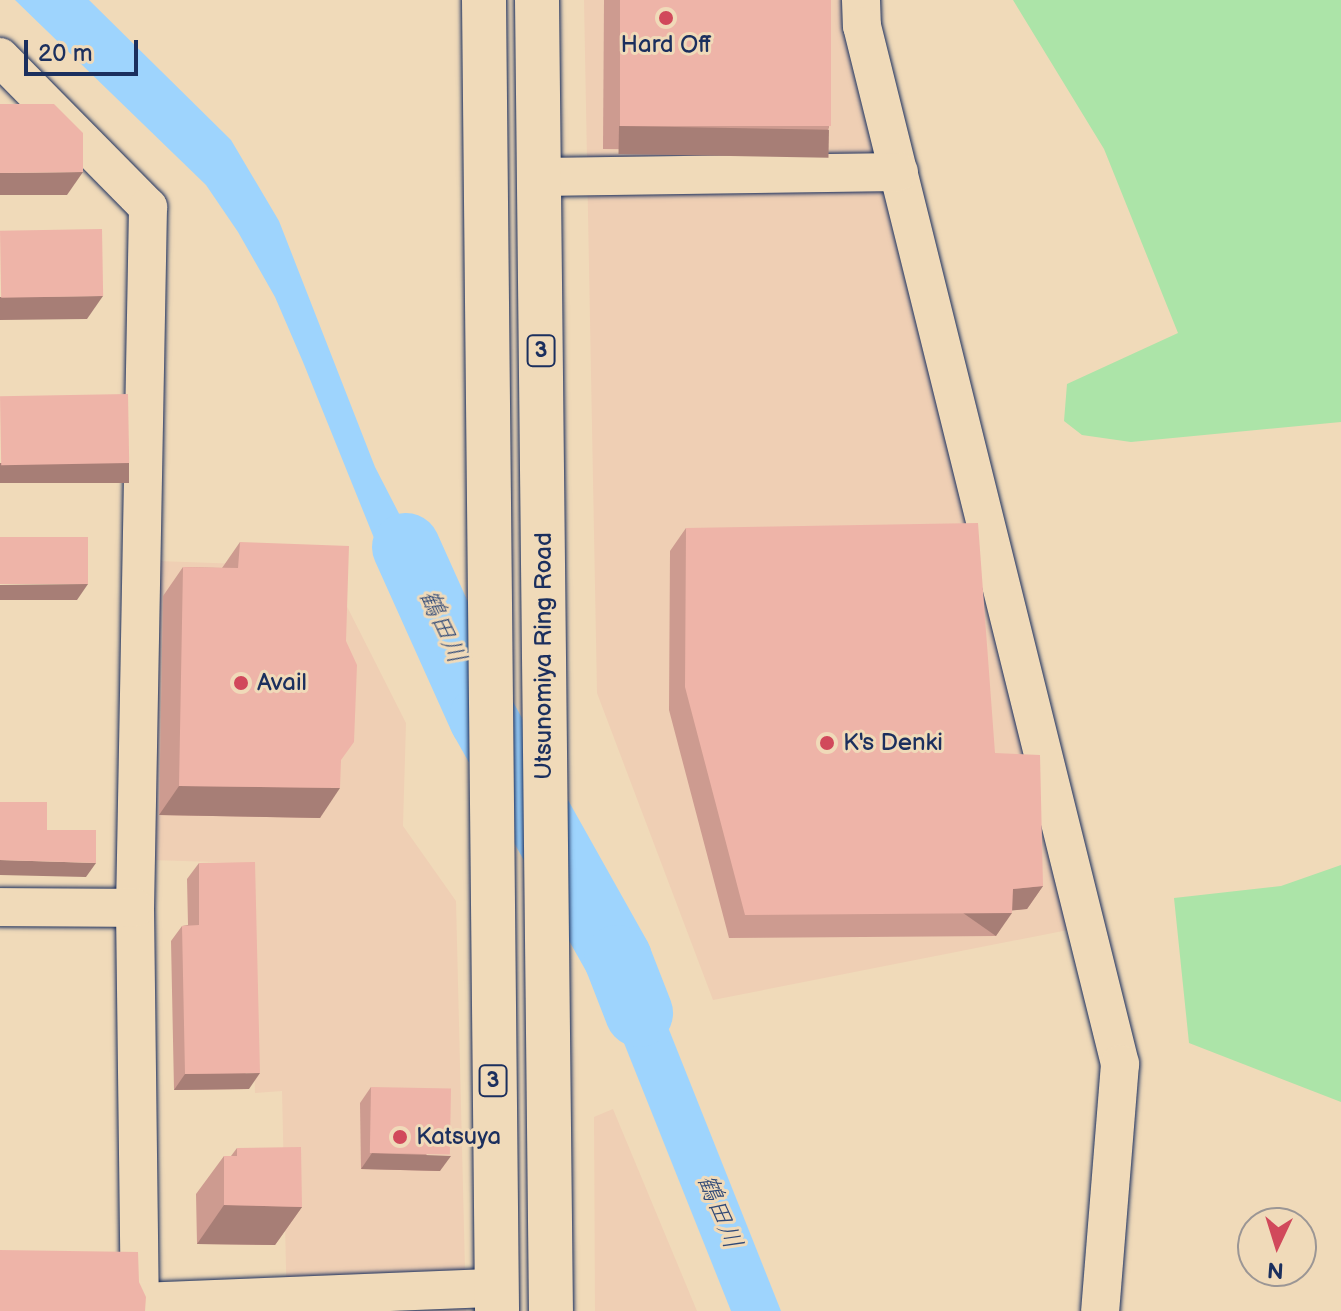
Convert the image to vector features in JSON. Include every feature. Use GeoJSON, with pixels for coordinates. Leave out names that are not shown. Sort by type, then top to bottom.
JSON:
{"type":"FeatureCollection","features":[{"type":"Feature","properties":{"kind":"main road","name":"3"},"geometry":{"type":"LineString","coordinates":[[484,0],[487,619],[496,1300]]}},
{"type":"Feature","properties":{"kind":"main road","name":"Utsunomiya Ring Road"},"geometry":{"type":"LineString","coordinates":[[537,0],[551,1311]]}},
{"type":"Feature","properties":{"kind":"street"},"geometry":{"type":"LineString","coordinates":[[861,0],[862,26],[1120,1064],[1100,1311]]}},
{"type":"Feature","properties":{"kind":"street"},"geometry":{"type":"LineString","coordinates":[[0,57],[148,207],[135,908],[140,1306],[496,1300]]}},
{"type":"Feature","properties":{"kind":"street"},"geometry":{"type":"LineString","coordinates":[[540,177],[899,172]]}},
{"type":"Feature","properties":{"kind":"street"},"geometry":{"type":"LineString","coordinates":[[0,907],[135,908]]}},
{"type":"Feature","properties":{"kind":"shaded area"},"geometry":{"type":"Polygon","coordinates":[[[584,0],[842,0],[842,28],[1068,930],[713,1000],[597,693],[584,0]]]}},
{"type":"Feature","properties":{"kind":"shaded area"},"geometry":{"type":"Polygon","coordinates":[[[157,561],[327,567],[406,723],[403,826],[456,901],[466,1311],[287,1311],[282,1091],[255,1093],[248,863],[150,860],[157,561]]]}},
{"type":"Feature","properties":{"kind":"shaded area"},"geometry":{"type":"Polygon","coordinates":[[[613,1109],[697,1311],[595,1311],[594,1117],[613,1109]]]}},
{"type":"Feature","properties":{"kind":"green space"},"geometry":{"type":"Polygon","coordinates":[[[1013,0],[1341,0],[1341,422],[1131,442],[1082,435],[1064,421],[1067,384],[1178,333],[1104,149],[1013,0]]]}},
{"type":"Feature","properties":{"kind":"green space"},"geometry":{"type":"Polygon","coordinates":[[[1341,865],[1341,1102],[1189,1043],[1174,898],[1281,886],[1341,865]]]}},
{"type":"Feature","properties":{"kind":"water"},"geometry":{"type":"Polygon","coordinates":[[[15,0],[89,0],[231,140],[279,221],[375,467],[444,601],[443,709],[303,362],[275,297],[238,232],[206,185],[15,0]]]}},
{"type":"Feature","properties":{"kind":"water"},"geometry":{"type":"Polygon","coordinates":[[[602,901],[654,992],[781,1311],[731,1311],[600,983],[602,901]]]}},
{"type":"Feature","properties":{"kind":"building"},"geometry":{"type":"Polygon","coordinates":[[[620,0],[831,0],[831,126],[620,126],[620,0]]]}},
{"type":"Feature","properties":{"kind":"building"},"geometry":{"type":"Polygon","coordinates":[[[0,104],[54,104],[83,133],[83,172],[0,173],[0,104]]]}},
{"type":"Feature","properties":{"kind":"building"},"geometry":{"type":"Polygon","coordinates":[[[102,229],[103,296],[1,298],[0,231],[102,229]]]}},
{"type":"Feature","properties":{"kind":"building"},"geometry":{"type":"Polygon","coordinates":[[[128,394],[129,463],[1,465],[0,396],[128,394]]]}},
{"type":"Feature","properties":{"kind":"building","name":"K's Denki"},"geometry":{"type":"Polygon","coordinates":[[[978,523],[995,753],[1040,755],[1043,886],[1013,889],[1012,913],[745,915],[685,687],[686,528],[978,523]]]}},
{"type":"Feature","properties":{"kind":"building"},"geometry":{"type":"Polygon","coordinates":[[[0,537],[88,537],[88,584],[0,584],[0,537]]]}},
{"type":"Feature","properties":{"kind":"building","name":"Avail"},"geometry":{"type":"Polygon","coordinates":[[[240,542],[349,546],[346,641],[357,665],[354,742],[341,760],[340,788],[179,786],[183,567],[238,568],[240,542]]]}},
{"type":"Feature","properties":{"kind":"building"},"geometry":{"type":"Polygon","coordinates":[[[0,802],[47,802],[47,830],[96,830],[96,863],[0,860],[0,802]]]}},
{"type":"Feature","properties":{"kind":"building"},"geometry":{"type":"Polygon","coordinates":[[[255,862],[260,1073],[185,1074],[182,926],[199,925],[199,863],[255,862]]]}},
{"type":"Feature","properties":{"kind":"building","name":"Katsuya"},"geometry":{"type":"Polygon","coordinates":[[[371,1087],[451,1088],[450,1154],[370,1153],[371,1087]]]}},
{"type":"Feature","properties":{"kind":"building"},"geometry":{"type":"Polygon","coordinates":[[[301,1147],[302,1207],[224,1205],[224,1156],[237,1156],[237,1148],[301,1147]]]}},
{"type":"Feature","properties":{"kind":"building"},"geometry":{"type":"Polygon","coordinates":[[[0,1250],[138,1252],[139,1282],[146,1297],[145,1311],[0,1311],[0,1250]]]}},
{"type":"Feature","properties":{"kind":"waterway","name":"鶴田川"},"geometry":{"type":"LineString","coordinates":[[406,547],[483,718],[618,959],[639,1013]]}},
{"type":"Feature","properties":{"kind":"place","name":"Hard Off"},"geometry":{"type":"Point","coordinates":[666,18]}},
{"type":"Feature","properties":{"kind":"place","name":"Avail"},"geometry":{"type":"Point","coordinates":[241,683]}},
{"type":"Feature","properties":{"kind":"place","name":"K's Denki"},"geometry":{"type":"Point","coordinates":[827,743]}},
{"type":"Feature","properties":{"kind":"place","name":"Katsuya"},"geometry":{"type":"Point","coordinates":[400,1137]}}]}
